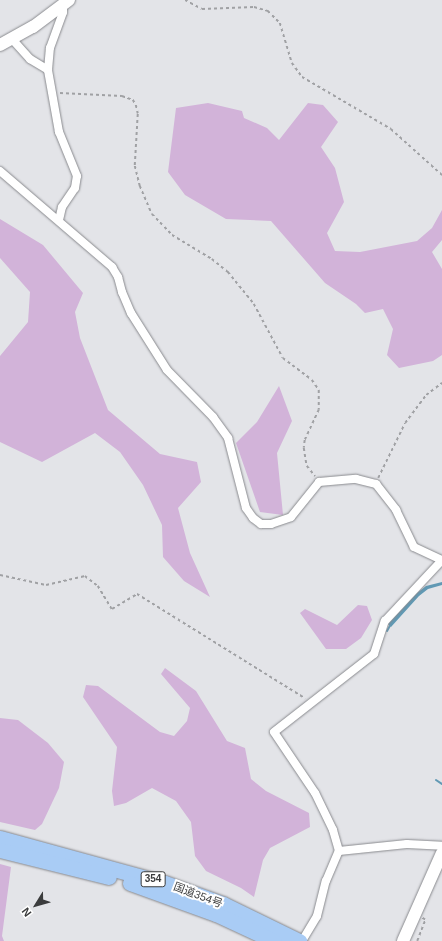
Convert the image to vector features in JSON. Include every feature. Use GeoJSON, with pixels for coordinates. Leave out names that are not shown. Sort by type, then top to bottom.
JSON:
{"type":"FeatureCollection","features":[{"type":"Feature","properties":{"kind":"highway","name":"国道354号"},"geometry":{"type":"LineString","coordinates":[[0,838],[165,883],[223,904],[301,941]]}},
{"type":"Feature","properties":{"kind":"highway","name":"国道354号"},"geometry":{"type":"LineString","coordinates":[[0,850],[115,878],[162,893],[216,914],[274,941]]}},
{"type":"Feature","properties":{"kind":"main road"},"geometry":{"type":"LineString","coordinates":[[0,45],[12,39],[66,3]]}},
{"type":"Feature","properties":{"kind":"main road"},"geometry":{"type":"LineString","coordinates":[[403,941],[442,853]]}},
{"type":"Feature","properties":{"kind":"street"},"geometry":{"type":"LineString","coordinates":[[59,220],[62,207],[75,188],[76,174],[59,132],[48,70],[50,48],[66,3]]}},
{"type":"Feature","properties":{"kind":"street"},"geometry":{"type":"LineString","coordinates":[[12,39],[30,59],[48,70]]}},
{"type":"Feature","properties":{"kind":"street"},"geometry":{"type":"LineString","coordinates":[[0,171],[112,267],[118,277],[122,292],[131,313],[167,370],[213,417],[228,438],[246,508],[253,518],[261,524],[272,524],[292,517],[319,482],[356,479],[376,484],[396,510],[414,547],[442,560],[385,621],[374,654],[314,703],[274,732],[315,793],[333,830],[339,851],[326,881],[313,927],[301,941]]}},
{"type":"Feature","properties":{"kind":"street"},"geometry":{"type":"LineString","coordinates":[[339,851],[407,844],[442,846]]}},
{"type":"Feature","properties":{"kind":"path"},"geometry":{"type":"LineString","coordinates":[[185,0],[202,9],[254,7],[268,11],[280,23],[292,64],[302,77],[391,129],[442,175]]}},
{"type":"Feature","properties":{"kind":"path"},"geometry":{"type":"LineString","coordinates":[[52,94],[68,92],[122,96],[135,102],[138,114],[135,166],[142,193],[155,218],[172,235],[212,259],[231,275],[254,304],[284,358],[312,380],[319,390],[319,410],[305,440],[304,448],[307,466],[319,482]]}},
{"type":"Feature","properties":{"kind":"path"},"geometry":{"type":"LineString","coordinates":[[376,484],[405,423],[426,395],[442,383]]}},
{"type":"Feature","properties":{"kind":"path"},"geometry":{"type":"LineString","coordinates":[[0,575],[46,585],[85,576],[98,586],[112,609],[137,594],[314,703]]}},
{"type":"Feature","properties":{"kind":"path"},"geometry":{"type":"LineString","coordinates":[[415,915],[425,920],[417,941]]}},
{"type":"Feature","properties":{"kind":"shaded area"},"geometry":{"type":"Polygon","coordinates":[[[208,103],[242,111],[244,118],[267,128],[279,140],[308,103],[323,105],[338,122],[321,147],[335,168],[344,202],[327,233],[335,251],[360,252],[417,241],[432,228],[442,210],[442,240],[432,252],[442,269],[442,355],[433,361],[399,368],[387,355],[393,329],[383,309],[365,313],[356,304],[325,283],[271,221],[226,219],[185,195],[168,172],[176,108],[208,103]]]}},
{"type":"Feature","properties":{"kind":"shaded area"},"geometry":{"type":"Polygon","coordinates":[[[0,219],[43,245],[83,293],[75,312],[80,338],[108,410],[160,454],[197,462],[201,482],[178,508],[190,553],[210,597],[184,581],[163,557],[162,525],[143,485],[120,452],[95,433],[42,462],[0,442],[0,356],[28,322],[30,292],[0,258],[0,219]]]}},
{"type":"Feature","properties":{"kind":"shaded area"},"geometry":{"type":"Polygon","coordinates":[[[279,386],[292,421],[277,453],[283,515],[260,512],[236,443],[257,422],[279,386]]]}},
{"type":"Feature","properties":{"kind":"shaded area"},"geometry":{"type":"Polygon","coordinates":[[[358,605],[367,606],[372,620],[361,638],[346,649],[326,649],[300,613],[305,609],[337,625],[358,605]]]}},
{"type":"Feature","properties":{"kind":"shaded area"},"geometry":{"type":"Polygon","coordinates":[[[165,668],[196,691],[227,741],[245,748],[251,779],[266,791],[309,813],[310,827],[270,848],[263,860],[254,897],[241,888],[206,871],[195,856],[191,822],[176,801],[152,788],[126,803],[114,806],[112,791],[117,747],[83,697],[86,685],[98,686],[160,732],[174,736],[187,721],[190,708],[161,674],[165,668]]]}},
{"type":"Feature","properties":{"kind":"shaded area"},"geometry":{"type":"Polygon","coordinates":[[[0,718],[18,720],[48,743],[64,762],[59,788],[42,824],[35,830],[0,822],[0,718]]]}},
{"type":"Feature","properties":{"kind":"shaded area"},"geometry":{"type":"Polygon","coordinates":[[[0,864],[11,867],[2,936],[4,941],[0,941],[0,864]]]}},
{"type":"Feature","properties":{"kind":"water"},"geometry":{"type":"Polygon","coordinates":[[[442,582],[442,585],[428,589],[419,596],[391,627],[388,624],[417,593],[426,586],[442,582]]]}},
{"type":"Feature","properties":{"kind":"waterway"},"geometry":{"type":"LineString","coordinates":[[387,631],[391,624]]}},
{"type":"Feature","properties":{"kind":"waterway"},"geometry":{"type":"LineString","coordinates":[[436,780],[442,784]]}}]}
